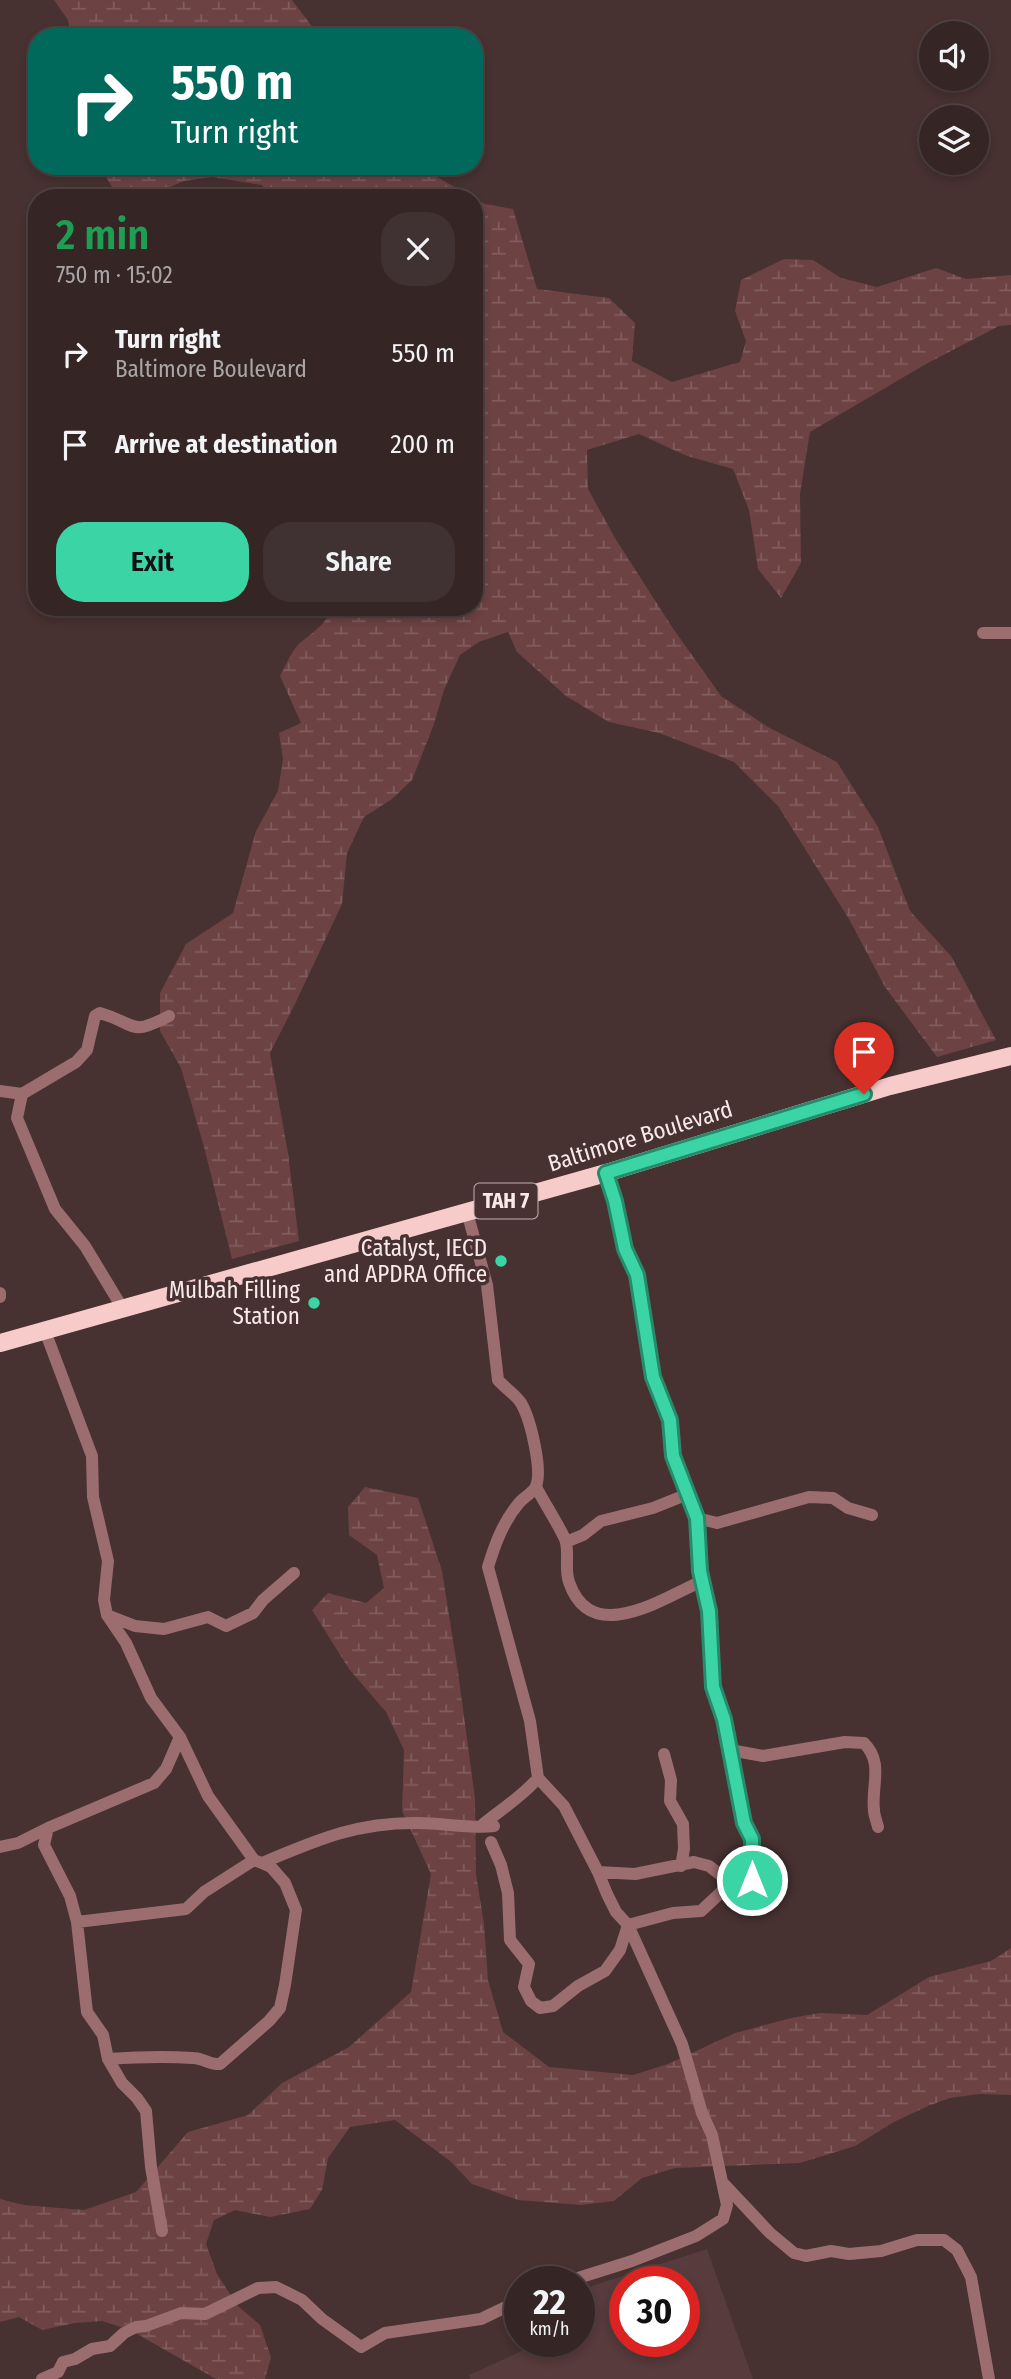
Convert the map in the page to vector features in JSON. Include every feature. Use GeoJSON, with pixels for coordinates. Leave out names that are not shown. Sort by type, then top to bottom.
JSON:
{"type":"FeatureCollection","features":[{"type":"Feature","properties":{"kind":"highway","name":"Baltimore Boulevard"},"geometry":{"type":"LineString","coordinates":[[0,1343],[606,1173],[890,1086],[1011,1056]]}},
{"type":"Feature","properties":{"kind":"street"},"geometry":{"type":"LineString","coordinates":[[983,633],[1011,633]]}},
{"type":"Feature","properties":{"kind":"street"},"geometry":{"type":"LineString","coordinates":[[0,1091],[22,1094],[76,1062],[87,1050],[95,1016],[100,1013],[135,1028],[146,1028],[169,1016]]}},
{"type":"Feature","properties":{"kind":"street"},"geometry":{"type":"LineString","coordinates":[[22,1094],[17,1118],[55,1209],[85,1246],[123,1309]]}},
{"type":"Feature","properties":{"kind":"street"},"geometry":{"type":"LineString","coordinates":[[606,1173],[625,1249],[637,1275],[653,1377],[670,1420],[673,1456],[697,1518],[700,1571],[709,1611],[713,1687],[724,1719],[744,1823],[752,1839],[752,1880],[731,1884],[701,1911],[673,1913],[628,1925]]}},
{"type":"Feature","properties":{"kind":"street"},"geometry":{"type":"LineString","coordinates":[[467,1212],[487,1285],[498,1380],[520,1402],[528,1418],[538,1471],[536,1487],[566,1542],[569,1582],[575,1594],[592,1614],[610,1617],[633,1612],[702,1581]]}},
{"type":"Feature","properties":{"kind":"street"},"geometry":{"type":"LineString","coordinates":[[45,1331],[92,1456],[93,1497],[108,1562],[104,1600],[107,1615],[126,1643],[151,1698],[180,1737],[208,1796],[258,1862],[271,1867],[285,1883],[296,1910],[280,2008],[220,2064],[200,2058],[162,2055],[108,2059]]}},
{"type":"Feature","properties":{"kind":"street"},"geometry":{"type":"LineString","coordinates":[[536,1487],[507,1520],[495,1543],[488,1567],[530,1721],[538,1779],[564,1806],[616,1912],[628,1925],[681,2044],[702,2113],[712,2135],[727,2205],[723,2220],[696,2236],[595,2272]]}},
{"type":"Feature","properties":{"kind":"street"},"geometry":{"type":"LineString","coordinates":[[566,1542],[583,1535],[601,1521],[653,1508],[688,1494]]}},
{"type":"Feature","properties":{"kind":"street"},"geometry":{"type":"LineString","coordinates":[[697,1518],[717,1523],[809,1497],[833,1499],[848,1508],[872,1515]]}},
{"type":"Feature","properties":{"kind":"street"},"geometry":{"type":"LineString","coordinates":[[107,1615],[135,1626],[164,1629],[208,1617],[226,1626],[253,1613],[263,1600],[293,1573]]}},
{"type":"Feature","properties":{"kind":"street"},"geometry":{"type":"LineString","coordinates":[[0,1847],[18,1843],[154,1783],[166,1769],[180,1737]]}},
{"type":"Feature","properties":{"kind":"street"},"geometry":{"type":"LineString","coordinates":[[730,1750],[764,1756],[845,1742],[864,1743],[873,1752],[876,1788],[873,1810],[878,1828]]}},
{"type":"Feature","properties":{"kind":"street"},"geometry":{"type":"LineString","coordinates":[[664,1754],[671,1780],[670,1801],[683,1824],[684,1849],[681,1866]]}},
{"type":"Feature","properties":{"kind":"street"},"geometry":{"type":"LineString","coordinates":[[77,1922],[186,1909],[204,1892],[258,1862],[328,1835],[371,1825],[418,1823],[487,1826],[538,1779]]}},
{"type":"Feature","properties":{"kind":"street"},"geometry":{"type":"LineString","coordinates":[[48,1828],[44,1844],[70,1896],[77,1922],[88,2012],[103,2035],[108,2059],[122,2083],[146,2111],[151,2167],[162,2231]]}},
{"type":"Feature","properties":{"kind":"street"},"geometry":{"type":"LineString","coordinates":[[491,1842],[501,1865],[508,1893],[510,1940],[529,1964],[524,1987],[531,2001],[540,2008],[553,2006],[578,1986],[605,1971],[620,1950],[628,1925]]}},
{"type":"Feature","properties":{"kind":"street"},"geometry":{"type":"LineString","coordinates":[[598,1872],[635,1874],[694,1862],[709,1866],[731,1884]]}},
{"type":"Feature","properties":{"kind":"street"},"geometry":{"type":"LineString","coordinates":[[722,2182],[770,2233],[794,2253],[806,2256],[831,2251],[849,2255],[917,2240],[944,2240],[957,2249],[971,2277],[989,2379]]}},
{"type":"Feature","properties":{"kind":"street"},"geometry":{"type":"LineString","coordinates":[[43,2379],[58,2372],[63,2362],[75,2359],[92,2349],[110,2346],[124,2333],[136,2327],[181,2313],[205,2314],[258,2288],[276,2287],[302,2300],[322,2319],[360,2347],[385,2333],[481,2319],[504,2308]]}},
{"type":"Feature","properties":{"kind":"shaded area"},"geometry":{"type":"Polygon","coordinates":[[[707,2249],[753,2379],[470,2379],[469,2375],[509,2357],[595,2357],[595,2285],[609,2280],[609,2357],[700,2357],[700,2266],[654,2266],[707,2249]]]}},
{"type":"Feature","properties":{"kind":"green space"},"geometry":{"type":"Polygon","coordinates":[[[54,0],[292,0],[313,28],[69,28],[68,20],[54,0]]]}},
{"type":"Feature","properties":{"kind":"green space"},"geometry":{"type":"Polygon","coordinates":[[[105,175],[433,175],[458,189],[265,189],[262,185],[212,177],[184,181],[165,189],[113,189],[105,175]]]}},
{"type":"Feature","properties":{"kind":"green space"},"geometry":{"type":"Polygon","coordinates":[[[483,203],[513,209],[537,289],[609,298],[635,323],[632,361],[672,382],[740,362],[746,341],[735,311],[741,280],[784,259],[813,260],[841,278],[877,287],[936,268],[966,279],[1011,275],[1011,325],[999,326],[926,364],[810,432],[800,494],[801,563],[781,598],[758,569],[749,510],[733,469],[687,456],[639,434],[587,450],[588,489],[615,538],[672,627],[721,696],[768,727],[837,762],[878,827],[910,911],[951,956],[996,1040],[937,1057],[885,987],[849,919],[778,806],[734,762],[659,733],[609,722],[566,696],[517,652],[508,632],[479,642],[460,655],[444,690],[412,780],[392,799],[364,817],[347,853],[342,904],[270,1053],[288,1153],[299,1241],[232,1259],[181,1068],[160,1031],[160,993],[186,944],[233,913],[256,831],[278,791],[283,759],[279,733],[301,723],[280,676],[297,646],[328,616],[483,616],[483,203]]]}},
{"type":"Feature","properties":{"kind":"green space"},"geometry":{"type":"Polygon","coordinates":[[[365,1487],[418,1498],[442,1571],[475,1798],[476,1874],[484,1924],[488,1980],[503,2032],[549,2067],[633,2075],[668,2064],[735,2033],[791,2018],[820,2013],[867,2015],[929,1977],[991,1961],[1011,1948],[1011,2095],[979,2094],[950,2098],[894,2122],[855,2146],[800,2163],[675,2168],[642,2178],[614,2201],[581,2205],[518,2200],[472,2184],[450,2161],[395,2120],[350,2127],[328,2158],[322,2190],[310,2209],[270,2217],[235,2210],[214,2220],[206,2244],[217,2274],[238,2306],[260,2325],[271,2357],[265,2379],[216,2379],[130,2330],[102,2321],[42,2330],[19,2317],[0,2322],[0,2199],[24,2205],[84,2210],[136,2192],[188,2132],[248,2115],[282,2083],[349,2047],[411,1992],[431,1874],[402,1811],[404,1750],[386,1712],[349,1669],[312,1610],[328,1593],[366,1603],[384,1588],[377,1555],[349,1535],[348,1507],[365,1487]]]}},
{"type":"Feature","properties":{"kind":"place","name":"Catalyst, IECD and APDRA Office"},"geometry":{"type":"Point","coordinates":[501,1261]}},
{"type":"Feature","properties":{"kind":"place","name":"Mulbah Filling Station"},"geometry":{"type":"Point","coordinates":[314,1303]}},
{"type":"Feature","properties":{"kind":"route"},"geometry":{"type":"LineString","coordinates":[[752,1880],[752,1839],[744,1823],[724,1719],[713,1687],[713,1645],[700,1571],[697,1518],[673,1456],[670,1420],[653,1377],[637,1275],[625,1249],[606,1173],[864,1094]]}}]}
